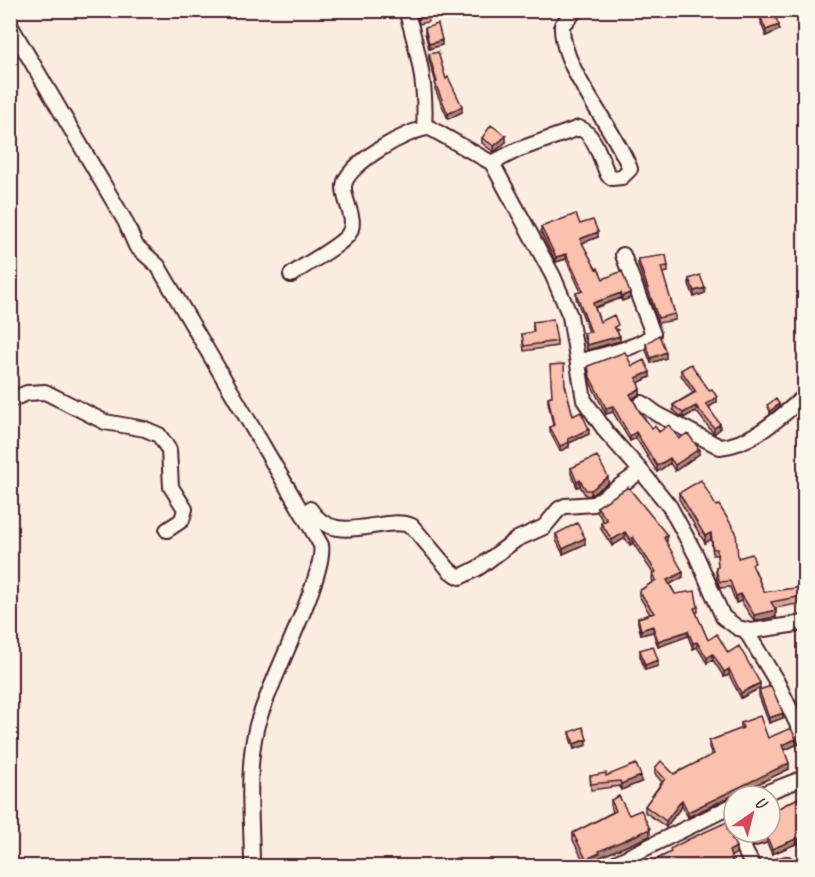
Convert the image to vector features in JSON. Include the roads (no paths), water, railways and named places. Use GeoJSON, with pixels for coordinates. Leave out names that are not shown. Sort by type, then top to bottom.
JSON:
{"type":"FeatureCollection","features":[{"type":"Feature","properties":{"kind":"street"},"geometry":{"type":"LineString","coordinates":[[406,10],[416,41],[419,67],[426,94],[424,128]]}},
{"type":"Feature","properties":{"kind":"street"},"geometry":{"type":"LineString","coordinates":[[492,163],[517,150],[579,128],[587,133],[592,141],[608,175],[612,178],[622,177],[630,169],[579,76],[562,36],[562,25],[576,10]]}},
{"type":"Feature","properties":{"kind":"street"},"geometry":{"type":"LineString","coordinates":[[10,26],[125,220],[136,246],[158,266],[318,537],[322,549],[315,578],[256,729],[250,796],[252,867]]}},
{"type":"Feature","properties":{"kind":"street"},"geometry":{"type":"LineString","coordinates":[[291,275],[341,242],[350,233],[351,217],[344,185],[348,177],[386,146],[424,128],[435,129],[492,163],[553,276],[570,316],[584,399],[607,433],[660,493],[682,528],[723,617],[730,624],[746,631],[804,623]]}},
{"type":"Feature","properties":{"kind":"street"},"geometry":{"type":"LineString","coordinates":[[579,362],[627,347],[653,334],[623,255]]}},
{"type":"Feature","properties":{"kind":"street"},"geometry":{"type":"LineString","coordinates":[[10,400],[34,392],[45,392],[105,422],[145,429],[159,435],[169,450],[171,487],[186,509],[182,520],[167,530]]}},
{"type":"Feature","properties":{"kind":"street"},"geometry":{"type":"LineString","coordinates":[[642,403],[657,414],[720,447],[767,428],[804,397]]}},
{"type":"Feature","properties":{"kind":"street"},"geometry":{"type":"LineString","coordinates":[[290,493],[299,492],[316,519],[328,526],[354,529],[402,524],[412,526],[450,571],[460,577],[478,568],[517,539],[544,526],[559,509],[594,504],[642,471]]}},
{"type":"Feature","properties":{"kind":"street"},"geometry":{"type":"LineString","coordinates":[[746,631],[777,682],[804,738]]}},
{"type":"Feature","properties":{"kind":"street"},"geometry":{"type":"LineString","coordinates":[[782,786],[804,778]]}},
{"type":"Feature","properties":{"kind":"street"},"geometry":{"type":"LineString","coordinates":[[609,867],[632,862],[722,811]]}},
{"type":"Feature","properties":{"kind":"street"},"geometry":{"type":"LineString","coordinates":[[742,844],[753,867]]}}]}
